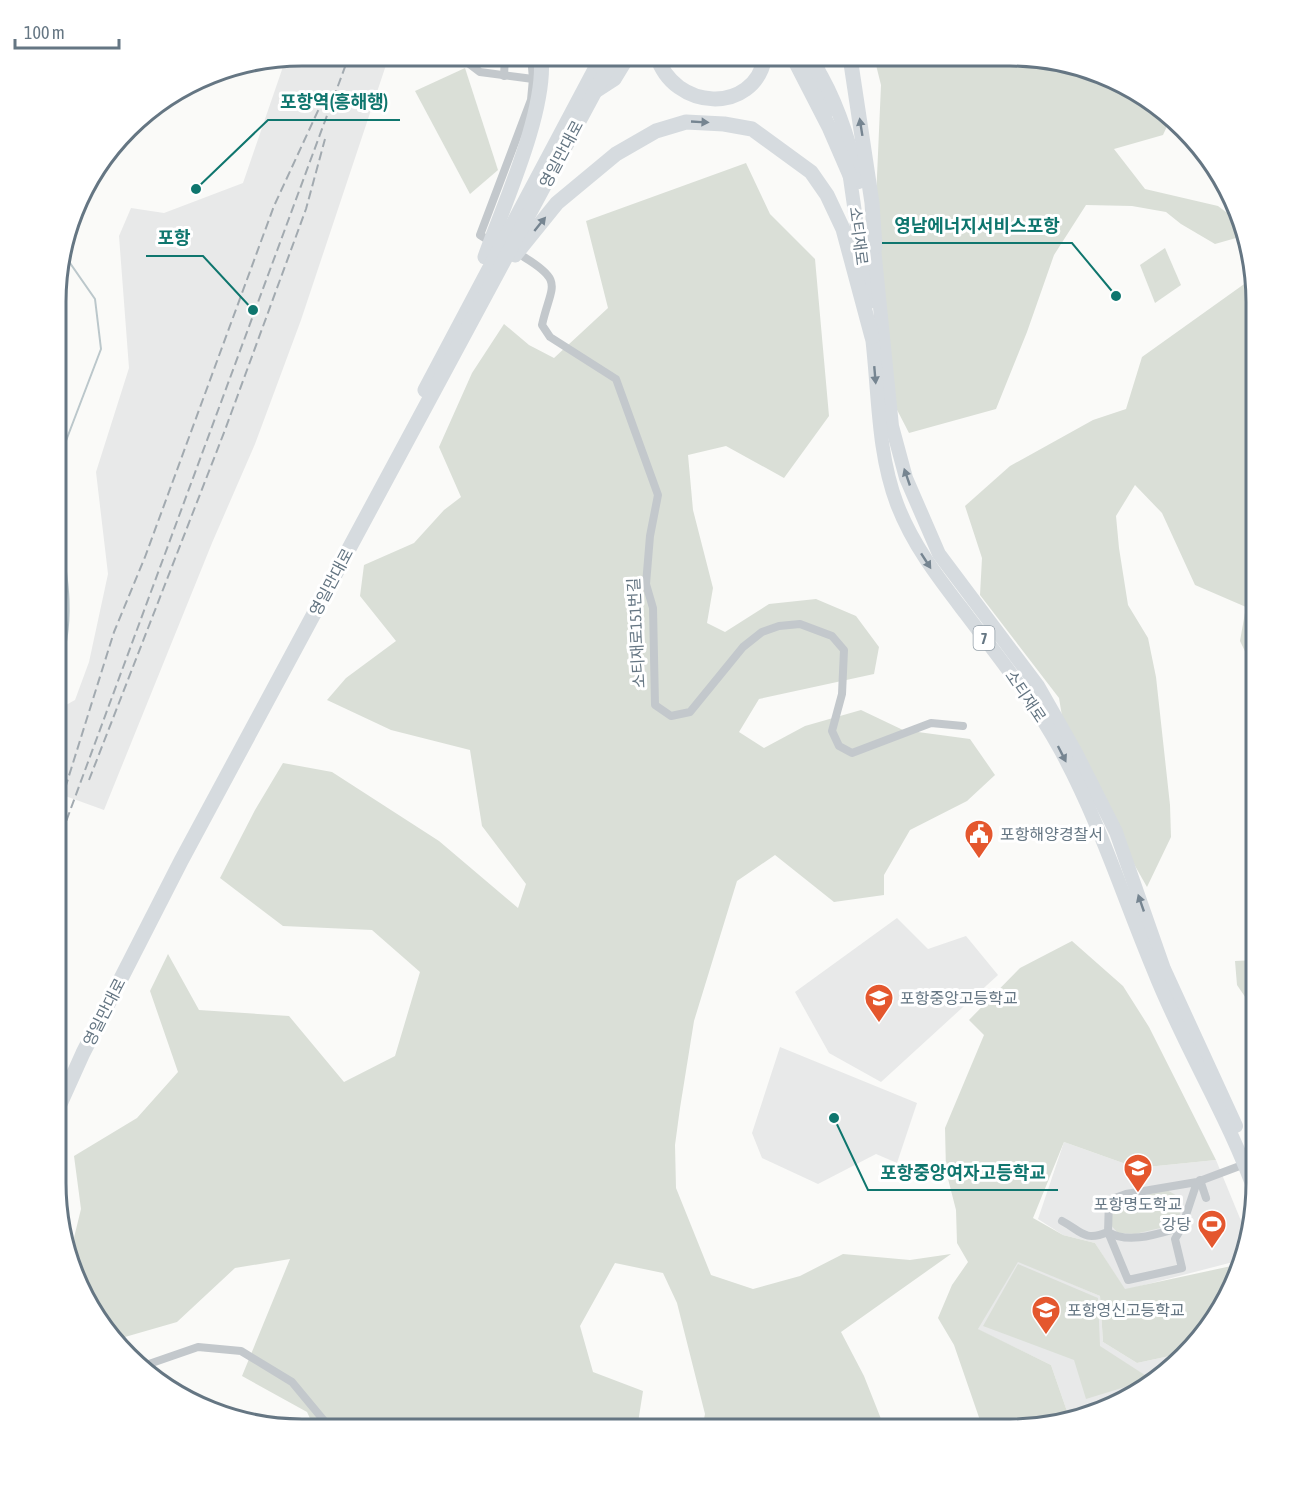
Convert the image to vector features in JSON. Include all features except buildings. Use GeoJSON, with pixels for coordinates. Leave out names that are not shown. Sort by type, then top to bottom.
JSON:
{"type":"FeatureCollection","features":[{"type":"Feature","properties":{"kind":"highway"},"geometry":{"type":"LineString","coordinates":[[465,311],[521,157],[541,90],[541,66]]}},
{"type":"Feature","properties":{"kind":"highway"},"geometry":{"type":"LineString","coordinates":[[591,89],[595,66]]}},
{"type":"Feature","properties":{"kind":"highway","name":"영일만대로"},"geometry":{"type":"LineString","coordinates":[[66,1092],[153,914],[490,286],[591,89],[599,66]]}},
{"type":"Feature","properties":{"kind":"highway","name":"영일만대로"},"geometry":{"type":"LineString","coordinates":[[66,1072],[136,928],[417,405],[465,311],[591,89],[607,66]]}},
{"type":"Feature","properties":{"kind":"highway"},"geometry":{"type":"LineString","coordinates":[[591,89],[614,79],[622,66]]}},
{"type":"Feature","properties":{"kind":"highway"},"geometry":{"type":"LineString","coordinates":[[661,66],[679,88],[690,95],[717,99],[729,97],[748,86],[762,66]]}},
{"type":"Feature","properties":{"kind":"highway"},"geometry":{"type":"LineString","coordinates":[[798,66],[829,127],[852,180]]}},
{"type":"Feature","properties":{"kind":"highway"},"geometry":{"type":"LineString","coordinates":[[851,66],[872,203],[875,248]]}},
{"type":"Feature","properties":{"kind":"highway"},"geometry":{"type":"LineString","coordinates":[[490,286],[557,203],[616,154],[656,131],[686,122],[724,124],[752,129],[811,171],[827,195],[843,229],[872,338]]}},
{"type":"Feature","properties":{"kind":"main road","name":"소티재로"},"geometry":{"type":"LineString","coordinates":[[805,66],[816,84],[836,129],[852,180],[872,338],[882,456],[897,506],[925,560],[1030,698],[1060,749],[1098,826],[1154,973],[1197,1068],[1246,1157]]}},
{"type":"Feature","properties":{"kind":"main road","name":"소티재로"},"geometry":{"type":"LineString","coordinates":[[818,66],[843,126],[856,168],[875,248],[892,426],[906,478],[939,554],[1038,686],[1116,832],[1164,969],[1246,1155]]}},
{"type":"Feature","properties":{"kind":"street"},"geometry":{"type":"LineString","coordinates":[[472,66],[480,72],[533,79]]}},
{"type":"Feature","properties":{"kind":"street"},"geometry":{"type":"LineString","coordinates":[[504,66],[504,76]]}},
{"type":"Feature","properties":{"kind":"street"},"geometry":{"type":"LineString","coordinates":[[488,240],[480,235],[531,100],[532,66]]}},
{"type":"Feature","properties":{"kind":"street","name":"소티재로151번길"},"geometry":{"type":"LineString","coordinates":[[524,257],[550,275],[554,288],[542,325],[550,337],[604,369],[619,385],[658,495],[650,536],[646,584],[653,608],[655,705],[671,716],[690,712],[742,647],[762,632],[779,626],[800,624],[832,636],[844,650],[842,694],[832,731],[839,746],[852,753],[932,723],[963,726]]}},
{"type":"Feature","properties":{"kind":"street"},"geometry":{"type":"LineString","coordinates":[[1198,1181],[1182,1227],[1175,1239],[1182,1268],[1128,1280],[1108,1232],[1109,1200],[1126,1194],[1198,1181],[1246,1167]]}},
{"type":"Feature","properties":{"kind":"street"},"geometry":{"type":"LineString","coordinates":[[1198,1181],[1206,1198]]}},
{"type":"Feature","properties":{"kind":"street"},"geometry":{"type":"LineString","coordinates":[[1062,1221],[1079,1234],[1099,1236],[1108,1232]]}},
{"type":"Feature","properties":{"kind":"street"},"geometry":{"type":"LineString","coordinates":[[1108,1232],[1116,1237],[1139,1237],[1182,1227]]}},
{"type":"Feature","properties":{"kind":"street"},"geometry":{"type":"LineString","coordinates":[[150,1364],[198,1347],[242,1351],[292,1382],[323,1419]]}},
{"type":"Feature","properties":{"kind":"shaded area"},"geometry":{"type":"Polygon","coordinates":[[[386,66],[301,320],[255,444],[212,543],[104,810],[66,796],[66,705],[75,700],[89,662],[108,574],[96,472],[129,368],[119,236],[131,208],[164,213],[243,183],[283,67],[386,66]]]}},
{"type":"Feature","properties":{"kind":"shaded area"},"geometry":{"type":"Polygon","coordinates":[[[876,66],[1041,68],[1071,74],[1100,84],[1141,106],[1167,126],[1163,135],[1114,149],[1145,189],[1218,206],[1229,214],[1237,237],[1215,244],[1181,224],[1166,212],[1132,206],[1086,205],[1054,255],[1027,332],[996,409],[909,433],[894,404],[875,222],[881,85],[876,66]]]}},
{"type":"Feature","properties":{"kind":"shaded area"},"geometry":{"type":"Polygon","coordinates":[[[465,68],[498,170],[470,194],[415,91],[465,68]]]}},
{"type":"Feature","properties":{"kind":"shaded area"},"geometry":{"type":"Polygon","coordinates":[[[746,163],[770,214],[815,259],[829,416],[784,478],[726,446],[688,455],[693,510],[713,588],[707,623],[725,632],[769,604],[816,599],[856,616],[879,647],[874,674],[759,699],[739,732],[764,748],[805,726],[861,710],[903,730],[970,739],[995,775],[967,801],[910,830],[884,875],[884,895],[834,902],[775,855],[737,881],[694,1021],[675,1145],[676,1188],[711,1275],[753,1289],[800,1276],[843,1254],[910,1260],[951,1254],[841,1332],[864,1376],[881,1419],[704,1419],[705,1414],[677,1303],[663,1273],[615,1263],[580,1326],[593,1372],[643,1391],[639,1419],[310,1419],[307,1412],[242,1376],[290,1259],[235,1268],[177,1322],[124,1337],[90,1287],[74,1244],[81,1209],[74,1156],[137,1118],[178,1072],[150,991],[168,954],[199,1010],[289,1016],[344,1082],[395,1056],[420,972],[372,930],[283,926],[220,878],[255,810],[283,763],[332,772],[439,841],[518,908],[526,884],[482,826],[470,750],[391,730],[327,700],[346,678],[396,641],[360,596],[364,565],[414,543],[444,510],[461,497],[439,447],[472,373],[504,324],[529,345],[554,358],[608,308],[586,221],[746,163]]]}},
{"type":"Feature","properties":{"kind":"shaded area"},"geometry":{"type":"Polygon","coordinates":[[[1165,248],[1181,285],[1155,303],[1140,265],[1165,248]]]}},
{"type":"Feature","properties":{"kind":"shaded area"},"geometry":{"type":"Polygon","coordinates":[[[1245,284],[1246,607],[1195,585],[1162,513],[1135,485],[1116,516],[1128,605],[1148,638],[1156,677],[1170,805],[1171,837],[1147,887],[1067,746],[1059,698],[980,595],[982,558],[965,506],[1010,466],[1093,420],[1126,409],[1142,357],[1245,284]]]}},
{"type":"Feature","properties":{"kind":"shaded area"},"geometry":{"type":"Polygon","coordinates":[[[1246,607],[1246,653],[1240,641],[1246,607]]]}},
{"type":"Feature","properties":{"kind":"shaded area","name":"포항중앙고등학교"},"geometry":{"type":"Polygon","coordinates":[[[897,918],[928,949],[966,936],[998,975],[881,1082],[829,1053],[795,992],[897,918]]]}},
{"type":"Feature","properties":{"kind":"shaded area"},"geometry":{"type":"Polygon","coordinates":[[[1072,941],[1123,986],[1149,1027],[1216,1160],[1137,1168],[1064,1142],[1033,1218],[1063,1235],[1095,1243],[1125,1289],[1230,1266],[1222,1287],[1206,1314],[1177,1350],[1171,1356],[1137,1363],[1103,1342],[1100,1296],[1018,1262],[978,1329],[1051,1365],[1067,1412],[1041,1417],[980,1419],[954,1345],[938,1318],[952,1285],[968,1262],[957,1243],[956,1210],[946,1171],[945,1128],[984,1035],[969,1020],[1020,968],[1072,941]]]}},
{"type":"Feature","properties":{"kind":"shaded area"},"geometry":{"type":"Polygon","coordinates":[[[1246,960],[1246,998],[1237,985],[1235,961],[1246,960]]]}},
{"type":"Feature","properties":{"kind":"shaded area"},"geometry":{"type":"Polygon","coordinates":[[[780,1047],[917,1103],[897,1163],[876,1154],[818,1184],[762,1158],[752,1133],[780,1047]]]}},
{"type":"Feature","properties":{"kind":"shaded area","name":"포항명도학교"},"geometry":{"type":"Polygon","coordinates":[[[1064,1142],[1137,1168],[1216,1160],[1242,1224],[1232,1262],[1125,1290],[1095,1243],[1063,1235],[1038,1219],[1064,1142]]]}},
{"type":"Feature","properties":{"kind":"shaded area"},"geometry":{"type":"Polygon","coordinates":[[[1167,1190],[1179,1197],[1181,1205],[1179,1215],[1173,1225],[1135,1234],[1118,1233],[1109,1223],[1113,1206],[1121,1201],[1167,1190]]]}},
{"type":"Feature","properties":{"kind":"shaded area","name":"포항영신고등학교"},"geometry":{"type":"Polygon","coordinates":[[[1018,1261],[1100,1296],[1103,1342],[1137,1363],[1171,1356],[1154,1370],[1114,1395],[1067,1412],[1051,1365],[977,1329],[1018,1261]]]}},
{"type":"Feature","properties":{"kind":"shaded area","name":"포항영신고등학교"},"geometry":{"type":"Polygon","coordinates":[[[1018,1264],[1098,1298],[1100,1346],[1146,1376],[1131,1385],[1086,1399],[1074,1360],[983,1326],[1018,1264]]]}},
{"type":"Feature","properties":{"kind":"waterway"},"geometry":{"type":"LineString","coordinates":[[66,441],[101,349],[95,299],[70,263]]}},
{"type":"Feature","properties":{"kind":"waterway"},"geometry":{"type":"LineString","coordinates":[[66,574],[69,614],[66,640]]}},
{"type":"Feature","properties":{"kind":"railway"},"geometry":{"type":"LineString","coordinates":[[66,822],[345,66]]}},
{"type":"Feature","properties":{"kind":"railway"},"geometry":{"type":"LineString","coordinates":[[66,785],[114,632],[145,557],[274,206],[322,102]]}},
{"type":"Feature","properties":{"kind":"railway"},"geometry":{"type":"LineString","coordinates":[[89,780],[225,430],[306,209],[325,139]]}},
{"type":"Feature","properties":{"kind":"place","name":"포항역(흥해행)"},"geometry":{"type":"Point","coordinates":[196,189]}},
{"type":"Feature","properties":{"kind":"place","name":"영남에너지서비스포항"},"geometry":{"type":"Point","coordinates":[1116,296]}},
{"type":"Feature","properties":{"kind":"place","name":"포항"},"geometry":{"type":"Point","coordinates":[253,310]}},
{"type":"Feature","properties":{"kind":"place","name":"포항해양경찰서"},"geometry":{"type":"Point","coordinates":[979,860]}},
{"type":"Feature","properties":{"kind":"place","name":"포항중앙고등학교"},"geometry":{"type":"Point","coordinates":[879,1024]}},
{"type":"Feature","properties":{"kind":"place","name":"포항중앙여자고등학교"},"geometry":{"type":"Point","coordinates":[834,1118]}},
{"type":"Feature","properties":{"kind":"place","name":"포항명도학교"},"geometry":{"type":"Point","coordinates":[1138,1194]}},
{"type":"Feature","properties":{"kind":"place","name":"강당"},"geometry":{"type":"Point","coordinates":[1212,1250]}},
{"type":"Feature","properties":{"kind":"place","name":"포항영신고등학교"},"geometry":{"type":"Point","coordinates":[1046,1336]}}]}
